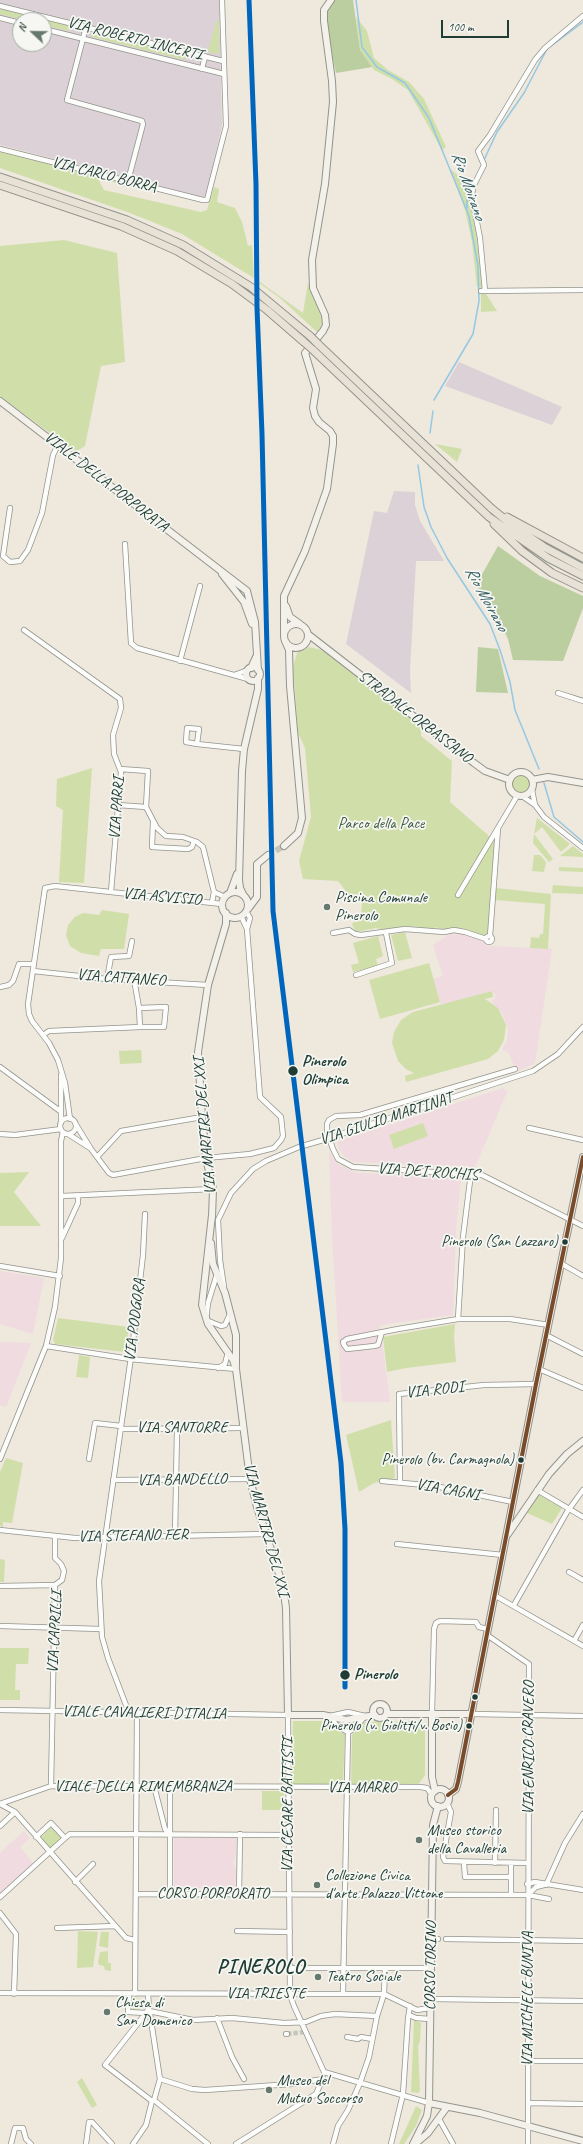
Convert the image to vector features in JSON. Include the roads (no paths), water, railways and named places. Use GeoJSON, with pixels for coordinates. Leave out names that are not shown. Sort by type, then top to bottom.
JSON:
{"type":"FeatureCollection","features":[{"type":"Feature","properties":{"kind":"main road"},"geometry":{"type":"LineString","coordinates":[[0,177],[147,228],[199,254],[251,287],[310,336],[315,347],[489,517],[501,532],[522,551],[552,573],[583,588]]}},
{"type":"Feature","properties":{"kind":"main road"},"geometry":{"type":"LineString","coordinates":[[0,185],[147,237],[195,260],[267,310],[304,342],[315,347],[491,508],[513,526],[544,547],[583,568]]}},
{"type":"Feature","properties":{"kind":"main road"},"geometry":{"type":"LineString","coordinates":[[491,508],[583,558]]}},
{"type":"Feature","properties":{"kind":"main road"},"geometry":{"type":"LineString","coordinates":[[489,517],[548,558],[583,576]]}},
{"type":"Feature","properties":{"kind":"street"},"geometry":{"type":"LineString","coordinates":[[222,0],[224,74]]}},
{"type":"Feature","properties":{"kind":"street"},"geometry":{"type":"LineString","coordinates":[[284,846],[298,833],[302,818],[290,686],[289,650],[285,641],[284,633],[284,596],[305,551],[327,489],[333,444],[333,436],[330,431],[315,416],[313,408],[316,389],[305,353],[323,331],[326,324],[325,315],[313,288],[312,260],[325,184],[333,102],[332,81],[324,21],[324,10],[331,0]]}},
{"type":"Feature","properties":{"kind":"street","name":"VIA ROBERTO INCERTI"},"geometry":{"type":"LineString","coordinates":[[0,6],[223,61]]}},
{"type":"Feature","properties":{"kind":"street"},"geometry":{"type":"LineString","coordinates":[[583,16],[545,48],[535,60],[490,135],[478,151],[483,162],[473,187],[472,196],[480,238],[483,291],[583,290]]}},
{"type":"Feature","properties":{"kind":"street"},"geometry":{"type":"LineString","coordinates":[[0,18],[12,21]]}},
{"type":"Feature","properties":{"kind":"street"},"geometry":{"type":"LineString","coordinates":[[86,26],[67,100],[142,121],[143,124],[128,182]]}},
{"type":"Feature","properties":{"kind":"street","name":"VIA ROBERTO INCERTI"},"geometry":{"type":"LineString","coordinates":[[52,31],[224,74]]}},
{"type":"Feature","properties":{"kind":"street"},"geometry":{"type":"LineString","coordinates":[[202,69],[205,56]]}},
{"type":"Feature","properties":{"kind":"street","name":"VIA CARLO BORRA"},"geometry":{"type":"LineString","coordinates":[[0,150],[207,200],[226,126],[224,74]]}},
{"type":"Feature","properties":{"kind":"street","name":"VIALE DELLA PORPORATA"},"geometry":{"type":"LineString","coordinates":[[0,401],[211,563],[233,586],[247,610],[252,625],[256,652],[252,669]]}},
{"type":"Feature","properties":{"kind":"street"},"geometry":{"type":"LineString","coordinates":[[10,508],[3,556],[10,562],[20,561],[28,550],[42,513],[53,455],[58,445]]}},
{"type":"Feature","properties":{"kind":"street"},"geometry":{"type":"LineString","coordinates":[[124,544],[129,636],[131,643],[137,648],[180,661],[253,679]]}},
{"type":"Feature","properties":{"kind":"street"},"geometry":{"type":"LineString","coordinates":[[180,661],[200,586]]}},
{"type":"Feature","properties":{"kind":"street"},"geometry":{"type":"LineString","coordinates":[[284,596],[290,617],[306,628],[309,635],[304,646],[293,656],[290,686]]}},
{"type":"Feature","properties":{"kind":"street"},"geometry":{"type":"LineString","coordinates":[[284,633],[292,624],[300,624]]}},
{"type":"Feature","properties":{"kind":"street","name":"VIA PARRI"},"geometry":{"type":"LineString","coordinates":[[24,630],[120,699],[121,708],[113,736],[114,754],[120,768],[111,892]]}},
{"type":"Feature","properties":{"kind":"street","name":"STRADALE ORBASSANO"},"geometry":{"type":"LineString","coordinates":[[309,635],[485,771],[510,780]]}},
{"type":"Feature","properties":{"kind":"street"},"geometry":{"type":"LineString","coordinates":[[285,641],[291,647],[325,647]]}},
{"type":"Feature","properties":{"kind":"street"},"geometry":{"type":"LineString","coordinates":[[234,675],[252,669]]}},
{"type":"Feature","properties":{"kind":"street"},"geometry":{"type":"LineString","coordinates":[[246,929],[250,918],[247,911],[245,896],[240,888],[239,869],[244,749],[257,694],[252,669]]}},
{"type":"Feature","properties":{"kind":"street"},"geometry":{"type":"LineString","coordinates":[[252,669],[253,679]]}},
{"type":"Feature","properties":{"kind":"street"},"geometry":{"type":"LineString","coordinates":[[558,693],[583,701]]}},
{"type":"Feature","properties":{"kind":"street"},"geometry":{"type":"LineString","coordinates":[[197,744],[244,749]]}},
{"type":"Feature","properties":{"kind":"street"},"geometry":{"type":"LineString","coordinates":[[120,768],[148,771],[146,807],[157,828],[166,836],[194,841],[203,847],[214,892],[212,902]]}},
{"type":"Feature","properties":{"kind":"street"},"geometry":{"type":"LineString","coordinates":[[535,805],[532,780],[527,774],[519,772],[510,780],[511,791],[535,805],[544,817],[583,848]]}},
{"type":"Feature","properties":{"kind":"street"},"geometry":{"type":"LineString","coordinates":[[532,780],[548,777],[583,783]]}},
{"type":"Feature","properties":{"kind":"street"},"geometry":{"type":"LineString","coordinates":[[458,895],[498,827],[520,796],[532,790]]}},
{"type":"Feature","properties":{"kind":"street"},"geometry":{"type":"LineString","coordinates":[[118,805],[146,807]]}},
{"type":"Feature","properties":{"kind":"street"},"geometry":{"type":"LineString","coordinates":[[153,822],[152,847],[188,849],[192,847],[194,841]]}},
{"type":"Feature","properties":{"kind":"street"},"geometry":{"type":"LineString","coordinates":[[333,933],[349,930],[355,934],[361,935],[378,932],[386,933],[405,929],[444,932],[454,930],[488,938],[498,827]]}},
{"type":"Feature","properties":{"kind":"street"},"geometry":{"type":"LineString","coordinates":[[214,892],[227,895],[236,892],[245,896],[258,890],[256,867],[259,861],[268,855]]}},
{"type":"Feature","properties":{"kind":"street"},"geometry":{"type":"LineString","coordinates":[[222,904],[239,869]]}},
{"type":"Feature","properties":{"kind":"street","name":"VIA ASVISIO"},"geometry":{"type":"LineString","coordinates":[[34,964],[44,890],[47,887],[55,886],[222,904]]}},
{"type":"Feature","properties":{"kind":"street","name":"VIA MARTIRI DEL XXI"},"geometry":{"type":"LineString","coordinates":[[221,945],[232,921],[247,911],[256,900],[258,890]]}},
{"type":"Feature","properties":{"kind":"street","name":"VIA MARTIRI DEL XXI"},"geometry":{"type":"LineString","coordinates":[[222,904],[227,920],[221,945],[208,985],[198,1052],[206,1158],[213,1189],[211,1253],[217,1275],[225,1293]]}},
{"type":"Feature","properties":{"kind":"street"},"geometry":{"type":"LineString","coordinates":[[0,987],[9,985],[13,981],[19,964],[34,964],[28,1004],[29,1014],[32,1021],[54,1051],[65,1083],[70,1119],[75,1123],[91,1149],[109,1173],[113,1175],[206,1158],[266,1151],[277,1145],[284,1136],[283,1120],[281,1116],[260,1097],[246,929],[240,917],[230,917],[226,913]]}},
{"type":"Feature","properties":{"kind":"street"},"geometry":{"type":"LineString","coordinates":[[356,975],[392,963],[386,933]]}},
{"type":"Feature","properties":{"kind":"street"},"geometry":{"type":"LineString","coordinates":[[107,979],[111,957],[129,956],[132,941]]}},
{"type":"Feature","properties":{"kind":"street","name":"VIA CATTANEO"},"geometry":{"type":"LineString","coordinates":[[33,971],[107,979],[134,979],[208,985]]}},
{"type":"Feature","properties":{"kind":"street"},"geometry":{"type":"LineString","coordinates":[[134,979],[140,1008],[140,1027]]}},
{"type":"Feature","properties":{"kind":"street"},"geometry":{"type":"LineString","coordinates":[[43,1035],[49,1031],[164,1027],[166,1007],[140,1008]]}},
{"type":"Feature","properties":{"kind":"street","name":"VIA GIULIO MARTINAT"},"geometry":{"type":"LineString","coordinates":[[220,1260],[218,1220],[231,1193],[253,1169],[266,1161],[299,1147],[533,1071],[558,1054],[583,1027]]}},
{"type":"Feature","properties":{"kind":"street"},"geometry":{"type":"LineString","coordinates":[[0,1067],[60,1111]]}},
{"type":"Feature","properties":{"kind":"street"},"geometry":{"type":"LineString","coordinates":[[0,1459],[46,1346],[60,1276],[62,1238],[61,1141],[64,1132],[61,1123],[60,1111],[61,1069]]}},
{"type":"Feature","properties":{"kind":"street","name":"VIA DEI ROCHIS"},"geometry":{"type":"LineString","coordinates":[[515,1069],[360,1115],[336,1116],[329,1120],[327,1124],[327,1132],[336,1155],[345,1164],[353,1167],[471,1173],[482,1175],[565,1217],[571,1218],[583,1226]]}},
{"type":"Feature","properties":{"kind":"street"},"geometry":{"type":"LineString","coordinates":[[97,1157],[121,1131],[202,1117]]}},
{"type":"Feature","properties":{"kind":"street"},"geometry":{"type":"LineString","coordinates":[[61,1123],[66,1119],[70,1119]]}},
{"type":"Feature","properties":{"kind":"street"},"geometry":{"type":"LineString","coordinates":[[0,1134],[15,1135],[74,1131],[75,1123]]}},
{"type":"Feature","properties":{"kind":"street"},"geometry":{"type":"LineString","coordinates":[[529,1128],[583,1140]]}},
{"type":"Feature","properties":{"kind":"street"},"geometry":{"type":"LineString","coordinates":[[64,1132],[91,1149]]}},
{"type":"Feature","properties":{"kind":"street"},"geometry":{"type":"LineString","coordinates":[[528,1863],[447,1862],[443,1857],[451,1812],[447,1803],[448,1795],[456,1789],[458,1782],[539,1369],[583,1157]]}},
{"type":"Feature","properties":{"kind":"street"},"geometry":{"type":"LineString","coordinates":[[458,1320],[463,1237],[471,1173]]}},
{"type":"Feature","properties":{"kind":"street"},"geometry":{"type":"LineString","coordinates":[[62,1196],[213,1189]]}},
{"type":"Feature","properties":{"kind":"street"},"geometry":{"type":"LineString","coordinates":[[62,1238],[78,1203],[78,1196]]}},
{"type":"Feature","properties":{"kind":"street","name":"VIA PODGORA"},"geometry":{"type":"LineString","coordinates":[[130,1713],[108,1658],[101,1629],[99,1581],[130,1359],[143,1255],[145,1214]]}},
{"type":"Feature","properties":{"kind":"street","name":"VIA MARTIRI DEL XXI"},"geometry":{"type":"LineString","coordinates":[[212,1215],[202,1305],[206,1320],[228,1352],[236,1369]]}},
{"type":"Feature","properties":{"kind":"street"},"geometry":{"type":"LineString","coordinates":[[220,1260],[208,1303],[206,1320],[221,1326],[225,1325],[230,1314]]}},
{"type":"Feature","properties":{"kind":"street","name":"VIA MARTIRI DEL XXI"},"geometry":{"type":"LineString","coordinates":[[220,1260],[225,1293],[237,1350],[236,1369],[242,1428],[250,1479],[266,1534],[284,1586],[286,1608],[288,1715]]}},
{"type":"Feature","properties":{"kind":"street"},"geometry":{"type":"LineString","coordinates":[[562,1264],[583,1276]]}},
{"type":"Feature","properties":{"kind":"street"},"geometry":{"type":"LineString","coordinates":[[0,1266],[60,1276]]}},
{"type":"Feature","properties":{"kind":"street"},"geometry":{"type":"LineString","coordinates":[[382,1332],[378,1345],[347,1349],[344,1346],[343,1342],[347,1339],[382,1332],[458,1320],[510,1319],[549,1325]]}},
{"type":"Feature","properties":{"kind":"street"},"geometry":{"type":"LineString","coordinates":[[546,1335],[583,1354]]}},
{"type":"Feature","properties":{"kind":"street"},"geometry":{"type":"LineString","coordinates":[[46,1346],[130,1359],[236,1369]]}},
{"type":"Feature","properties":{"kind":"street"},"geometry":{"type":"LineString","coordinates":[[218,1368],[225,1364],[228,1352]]}},
{"type":"Feature","properties":{"kind":"street"},"geometry":{"type":"LineString","coordinates":[[539,1369],[583,1388]]}},
{"type":"Feature","properties":{"kind":"street","name":"VIA RODI"},"geometry":{"type":"LineString","coordinates":[[400,1482],[399,1394],[484,1385],[536,1384]]}},
{"type":"Feature","properties":{"kind":"street"},"geometry":{"type":"LineString","coordinates":[[89,1459],[95,1423],[121,1428]]}},
{"type":"Feature","properties":{"kind":"street","name":"VIA SANTORRE"},"geometry":{"type":"LineString","coordinates":[[121,1428],[177,1430],[242,1428]]}},
{"type":"Feature","properties":{"kind":"street"},"geometry":{"type":"LineString","coordinates":[[175,1536],[177,1430]]}},
{"type":"Feature","properties":{"kind":"street"},"geometry":{"type":"LineString","coordinates":[[507,1535],[537,1490],[559,1463],[583,1441]]}},
{"type":"Feature","properties":{"kind":"street","name":"VIA BANDELLO"},"geometry":{"type":"LineString","coordinates":[[114,1480],[250,1479]]}},
{"type":"Feature","properties":{"kind":"street","name":"VIA CAGNI"},"geometry":{"type":"LineString","coordinates":[[382,1481],[435,1486],[514,1502]]}},
{"type":"Feature","properties":{"kind":"street"},"geometry":{"type":"LineString","coordinates":[[537,1490],[583,1517]]}},
{"type":"Feature","properties":{"kind":"street"},"geometry":{"type":"LineString","coordinates":[[514,1605],[570,1509],[583,1490]]}},
{"type":"Feature","properties":{"kind":"street","name":"VIA STEFANO FER"},"geometry":{"type":"LineString","coordinates":[[0,1530],[55,1536],[106,1538],[266,1534]]}},
{"type":"Feature","properties":{"kind":"street","name":"VIA CAPRILLI"},"geometry":{"type":"LineString","coordinates":[[50,1786],[55,1585],[62,1580],[64,1571],[54,1555],[55,1536]]}},
{"type":"Feature","properties":{"kind":"street"},"geometry":{"type":"LineString","coordinates":[[397,1544],[503,1555]]}},
{"type":"Feature","properties":{"kind":"street"},"geometry":{"type":"LineString","coordinates":[[569,1572],[583,1580]]}},
{"type":"Feature","properties":{"kind":"street"},"geometry":{"type":"LineString","coordinates":[[0,1586],[55,1585]]}},
{"type":"Feature","properties":{"kind":"street"},"geometry":{"type":"LineString","coordinates":[[494,1595],[514,1605],[583,1646]]}},
{"type":"Feature","properties":{"kind":"street"},"geometry":{"type":"LineString","coordinates":[[447,1803],[443,1806],[438,1806],[433,1803],[432,1713],[434,1629],[436,1623],[440,1621],[476,1622],[479,1627],[487,1632]]}},
{"type":"Feature","properties":{"kind":"street"},"geometry":{"type":"LineString","coordinates":[[574,1641],[583,1625]]}},
{"type":"Feature","properties":{"kind":"street"},"geometry":{"type":"LineString","coordinates":[[0,1626],[101,1629]]}},
{"type":"Feature","properties":{"kind":"street","name":"VIA ENRICO CRAVERO"},"geometry":{"type":"LineString","coordinates":[[487,1632],[528,1662],[530,1715],[527,1884]]}},
{"type":"Feature","properties":{"kind":"street"},"geometry":{"type":"LineString","coordinates":[[375,1715],[374,1708],[379,1703],[386,1706],[387,1714]]}},
{"type":"Feature","properties":{"kind":"street","name":"VIALE CAVALIERI D'ITALIA"},"geometry":{"type":"LineString","coordinates":[[0,1710],[288,1715]]}},
{"type":"Feature","properties":{"kind":"street"},"geometry":{"type":"LineString","coordinates":[[135,1994],[137,1894],[137,1713]]}},
{"type":"Feature","properties":{"kind":"street"},"geometry":{"type":"LineString","coordinates":[[288,1715],[330,1716],[346,1720],[375,1715],[381,1718],[387,1714],[432,1713],[583,1716]]}},
{"type":"Feature","properties":{"kind":"street","name":"VIA CESARE BATTISTI"},"geometry":{"type":"LineString","coordinates":[[288,1715],[290,1994]]}},
{"type":"Feature","properties":{"kind":"street"},"geometry":{"type":"LineString","coordinates":[[330,1716],[337,1726],[348,1734]]}},
{"type":"Feature","properties":{"kind":"street"},"geometry":{"type":"LineString","coordinates":[[344,1994],[348,1734],[365,1716]]}},
{"type":"Feature","properties":{"kind":"street","name":"VIALE DELLA RIMEMBRANZA"},"geometry":{"type":"LineString","coordinates":[[0,1804],[50,1786],[136,1785],[288,1788]]}},
{"type":"Feature","properties":{"kind":"street"},"geometry":{"type":"LineString","coordinates":[[154,1786],[165,1829],[169,1834]]}},
{"type":"Feature","properties":{"kind":"street"},"geometry":{"type":"LineString","coordinates":[[170,1786],[170,1894]]}},
{"type":"Feature","properties":{"kind":"street","name":"VIA MARRO"},"geometry":{"type":"LineString","coordinates":[[288,1788],[422,1788],[433,1793]]}},
{"type":"Feature","properties":{"kind":"street"},"geometry":{"type":"LineString","coordinates":[[433,1793],[442,1790],[448,1795]]}},
{"type":"Feature","properties":{"kind":"street"},"geometry":{"type":"LineString","coordinates":[[0,1804],[15,1812],[75,1882],[128,1940],[135,1940]]}},
{"type":"Feature","properties":{"kind":"street","name":"CORSO TORINO"},"geometry":{"type":"LineString","coordinates":[[414,2144],[427,2116],[429,2103],[430,2008],[435,1939],[432,1895],[433,1825],[438,1806]]}},
{"type":"Feature","properties":{"kind":"street"},"geometry":{"type":"LineString","coordinates":[[495,1863],[496,1810]]}},
{"type":"Feature","properties":{"kind":"street"},"geometry":{"type":"LineString","coordinates":[[0,1826],[15,1812]]}},
{"type":"Feature","properties":{"kind":"street"},"geometry":{"type":"LineString","coordinates":[[546,1885],[565,1843],[583,1814]]}},
{"type":"Feature","properties":{"kind":"street"},"geometry":{"type":"LineString","coordinates":[[36,1837],[51,1823],[65,1838]]}},
{"type":"Feature","properties":{"kind":"street"},"geometry":{"type":"LineString","coordinates":[[0,1897],[70,1834],[288,1835]]}},
{"type":"Feature","properties":{"kind":"street"},"geometry":{"type":"LineString","coordinates":[[239,1895],[240,1834]]}},
{"type":"Feature","properties":{"kind":"street"},"geometry":{"type":"LineString","coordinates":[[464,1863],[465,1877],[511,1877]]}},
{"type":"Feature","properties":{"kind":"street"},"geometry":{"type":"LineString","coordinates":[[511,1863],[511,1895]]}},
{"type":"Feature","properties":{"kind":"street"},"geometry":{"type":"LineString","coordinates":[[75,1882],[93,1864]]}},
{"type":"Feature","properties":{"kind":"street"},"geometry":{"type":"LineString","coordinates":[[527,1884],[536,1882],[546,1885],[583,1890]]}},
{"type":"Feature","properties":{"kind":"street"},"geometry":{"type":"LineString","coordinates":[[527,1884],[535,1888]]}},
{"type":"Feature","properties":{"kind":"street","name":"VIA MICHELE BUNIVA"},"geometry":{"type":"LineString","coordinates":[[527,1884],[528,2144]]}},
{"type":"Feature","properties":{"kind":"street"},"geometry":{"type":"LineString","coordinates":[[528,1895],[535,1888],[546,1885]]}},
{"type":"Feature","properties":{"kind":"street","name":"CORSO PORPORATO"},"geometry":{"type":"LineString","coordinates":[[137,1894],[346,1896],[528,1895]]}},
{"type":"Feature","properties":{"kind":"street"},"geometry":{"type":"LineString","coordinates":[[528,1895],[549,1899]]}},
{"type":"Feature","properties":{"kind":"street"},"geometry":{"type":"LineString","coordinates":[[0,1913],[16,1934],[14,1994]]}},
{"type":"Feature","properties":{"kind":"street"},"geometry":{"type":"LineString","coordinates":[[57,1928],[115,1926]]}},
{"type":"Feature","properties":{"kind":"street"},"geometry":{"type":"LineString","coordinates":[[237,1931],[290,1932]]}},
{"type":"Feature","properties":{"kind":"street"},"geometry":{"type":"LineString","coordinates":[[446,1939],[583,1941]]}},
{"type":"Feature","properties":{"kind":"street"},"geometry":{"type":"LineString","coordinates":[[290,1968],[432,1968]]}},
{"type":"Feature","properties":{"kind":"street"},"geometry":{"type":"LineString","coordinates":[[333,2143],[338,2126],[348,2110],[360,2083],[384,1994],[385,1968]]}},
{"type":"Feature","properties":{"kind":"street","name":"VIA TRIESTE"},"geometry":{"type":"LineString","coordinates":[[0,1993],[384,1994]]}},
{"type":"Feature","properties":{"kind":"street"},"geometry":{"type":"LineString","coordinates":[[127,1994],[128,2012],[148,2012],[193,2020],[217,2018],[284,2024],[301,2023],[335,2014],[377,2016]]}},
{"type":"Feature","properties":{"kind":"street"},"geometry":{"type":"LineString","coordinates":[[133,2144],[146,2124],[160,2080],[150,2014],[148,2012],[148,1994]]}},
{"type":"Feature","properties":{"kind":"street"},"geometry":{"type":"LineString","coordinates":[[236,2144],[316,2094],[323,2079],[324,2072],[304,2032],[290,1994]]}},
{"type":"Feature","properties":{"kind":"street"},"geometry":{"type":"LineString","coordinates":[[384,1994],[417,2010]]}},
{"type":"Feature","properties":{"kind":"street"},"geometry":{"type":"LineString","coordinates":[[431,1999],[583,2001]]}},
{"type":"Feature","properties":{"kind":"street"},"geometry":{"type":"LineString","coordinates":[[391,2144],[403,2094],[410,2006]]}},
{"type":"Feature","properties":{"kind":"street"},"geometry":{"type":"LineString","coordinates":[[409,2015],[417,2010],[430,2008]]}},
{"type":"Feature","properties":{"kind":"street"},"geometry":{"type":"LineString","coordinates":[[148,2012],[105,2065],[208,2144]]}},
{"type":"Feature","properties":{"kind":"street"},"geometry":{"type":"LineString","coordinates":[[409,2015],[416,2018],[430,2019]]}},
{"type":"Feature","properties":{"kind":"street"},"geometry":{"type":"LineString","coordinates":[[217,2018],[228,2047],[244,2079]]}},
{"type":"Feature","properties":{"kind":"street"},"geometry":{"type":"LineString","coordinates":[[348,2037],[372,2039]]}},
{"type":"Feature","properties":{"kind":"street"},"geometry":{"type":"LineString","coordinates":[[528,2061],[583,2061]]}},
{"type":"Feature","properties":{"kind":"street"},"geometry":{"type":"LineString","coordinates":[[324,2072],[360,2083],[391,2090],[429,2103],[528,2126],[583,2141]]}},
{"type":"Feature","properties":{"kind":"street"},"geometry":{"type":"LineString","coordinates":[[160,2080],[192,2089],[213,2090],[292,2084],[323,2079]]}},
{"type":"Feature","properties":{"kind":"street"},"geometry":{"type":"LineString","coordinates":[[528,2103],[583,2104]]}},
{"type":"Feature","properties":{"kind":"street"},"geometry":{"type":"LineString","coordinates":[[414,2144],[428,2133],[447,2107]]}},
{"type":"Feature","properties":{"kind":"street"},"geometry":{"type":"LineString","coordinates":[[439,2119],[453,2144]]}},
{"type":"Feature","properties":{"kind":"street"},"geometry":{"type":"LineString","coordinates":[[86,2144],[89,2122],[92,2122],[112,2144]]}},
{"type":"Feature","properties":{"kind":"street"},"geometry":{"type":"LineString","coordinates":[[11,2144],[15,2128],[23,2128],[26,2139],[31,2144]]}},
{"type":"Feature","properties":{"kind":"waterway","name":"Rio Moirano"},"geometry":{"type":"LineString","coordinates":[[356,0],[362,47],[377,67],[405,83],[429,118],[469,216],[478,266],[479,301],[473,334],[434,400]]}},
{"type":"Feature","properties":{"kind":"waterway"},"geometry":{"type":"LineString","coordinates":[[484,160],[497,132],[524,93],[547,49],[583,22]]}},
{"type":"Feature","properties":{"kind":"waterway"},"geometry":{"type":"LineString","coordinates":[[467,208],[467,195],[481,167]]}},
{"type":"Feature","properties":{"kind":"waterway","name":"Rio Moirano"},"geometry":{"type":"LineString","coordinates":[[430,433],[433,411]]}},
{"type":"Feature","properties":{"kind":"waterway","name":"Rio Moirano"},"geometry":{"type":"LineString","coordinates":[[418,465],[424,507],[431,527],[447,558],[490,624],[510,682],[515,710],[539,769]]}},
{"type":"Feature","properties":{"kind":"waterway","name":"Rio Moirano"},"geometry":{"type":"LineString","coordinates":[[544,783],[554,817],[583,842]]}},
{"type":"Feature","properties":{"kind":"tunnel"},"geometry":{"type":"LineString","coordinates":[[268,855],[284,846]]}},
{"type":"Feature","properties":{"kind":"tunnel"},"geometry":{"type":"LineString","coordinates":[[287,2034],[304,2032]]}},
{"type":"Feature","properties":{"kind":"place","name":"Piscina Comunale Pinerolo"},"geometry":{"type":"Point","coordinates":[327,907]}},
{"type":"Feature","properties":{"kind":"place","name":"Pinerolo Olimpica"},"geometry":{"type":"Point","coordinates":[293,1071]}},
{"type":"Feature","properties":{"kind":"place","name":"Pinerolo (San Lazzaro)"},"geometry":{"type":"Point","coordinates":[565,1242]}},
{"type":"Feature","properties":{"kind":"place","name":"Pinerolo (bv. Carmagnola)"},"geometry":{"type":"Point","coordinates":[521,1460]}},
{"type":"Feature","properties":{"kind":"place","name":"Pinerolo"},"geometry":{"type":"Point","coordinates":[345,1675]}},
{"type":"Feature","properties":{"kind":"place","name":"Pinerolo (v. Giolitti/v. Bosio)"},"geometry":{"type":"Point","coordinates":[469,1726]}},
{"type":"Feature","properties":{"kind":"place","name":"Museo storico della Cavalleria"},"geometry":{"type":"Point","coordinates":[419,1840]}},
{"type":"Feature","properties":{"kind":"place","name":"Collezione Civica d'arte Palazzo Vittone"},"geometry":{"type":"Point","coordinates":[317,1885]}},
{"type":"Feature","properties":{"kind":"place","name":"Teatro Sociale"},"geometry":{"type":"Point","coordinates":[318,1977]}},
{"type":"Feature","properties":{"kind":"place","name":"Chiesa di San Domenico"},"geometry":{"type":"Point","coordinates":[107,2012]}},
{"type":"Feature","properties":{"kind":"place","name":"Museo del Mutuo Soccorso"},"geometry":{"type":"Point","coordinates":[269,2090]}},
{"type":"Feature","properties":{"kind":"district","name":"PINEROLO"},"geometry":{"type":"Point","coordinates":[261,1968]}},
{"type":"Feature","properties":{"kind":"park label","name":"Parco della Pace"},"geometry":{"type":"Point","coordinates":[381,824]}}]}
